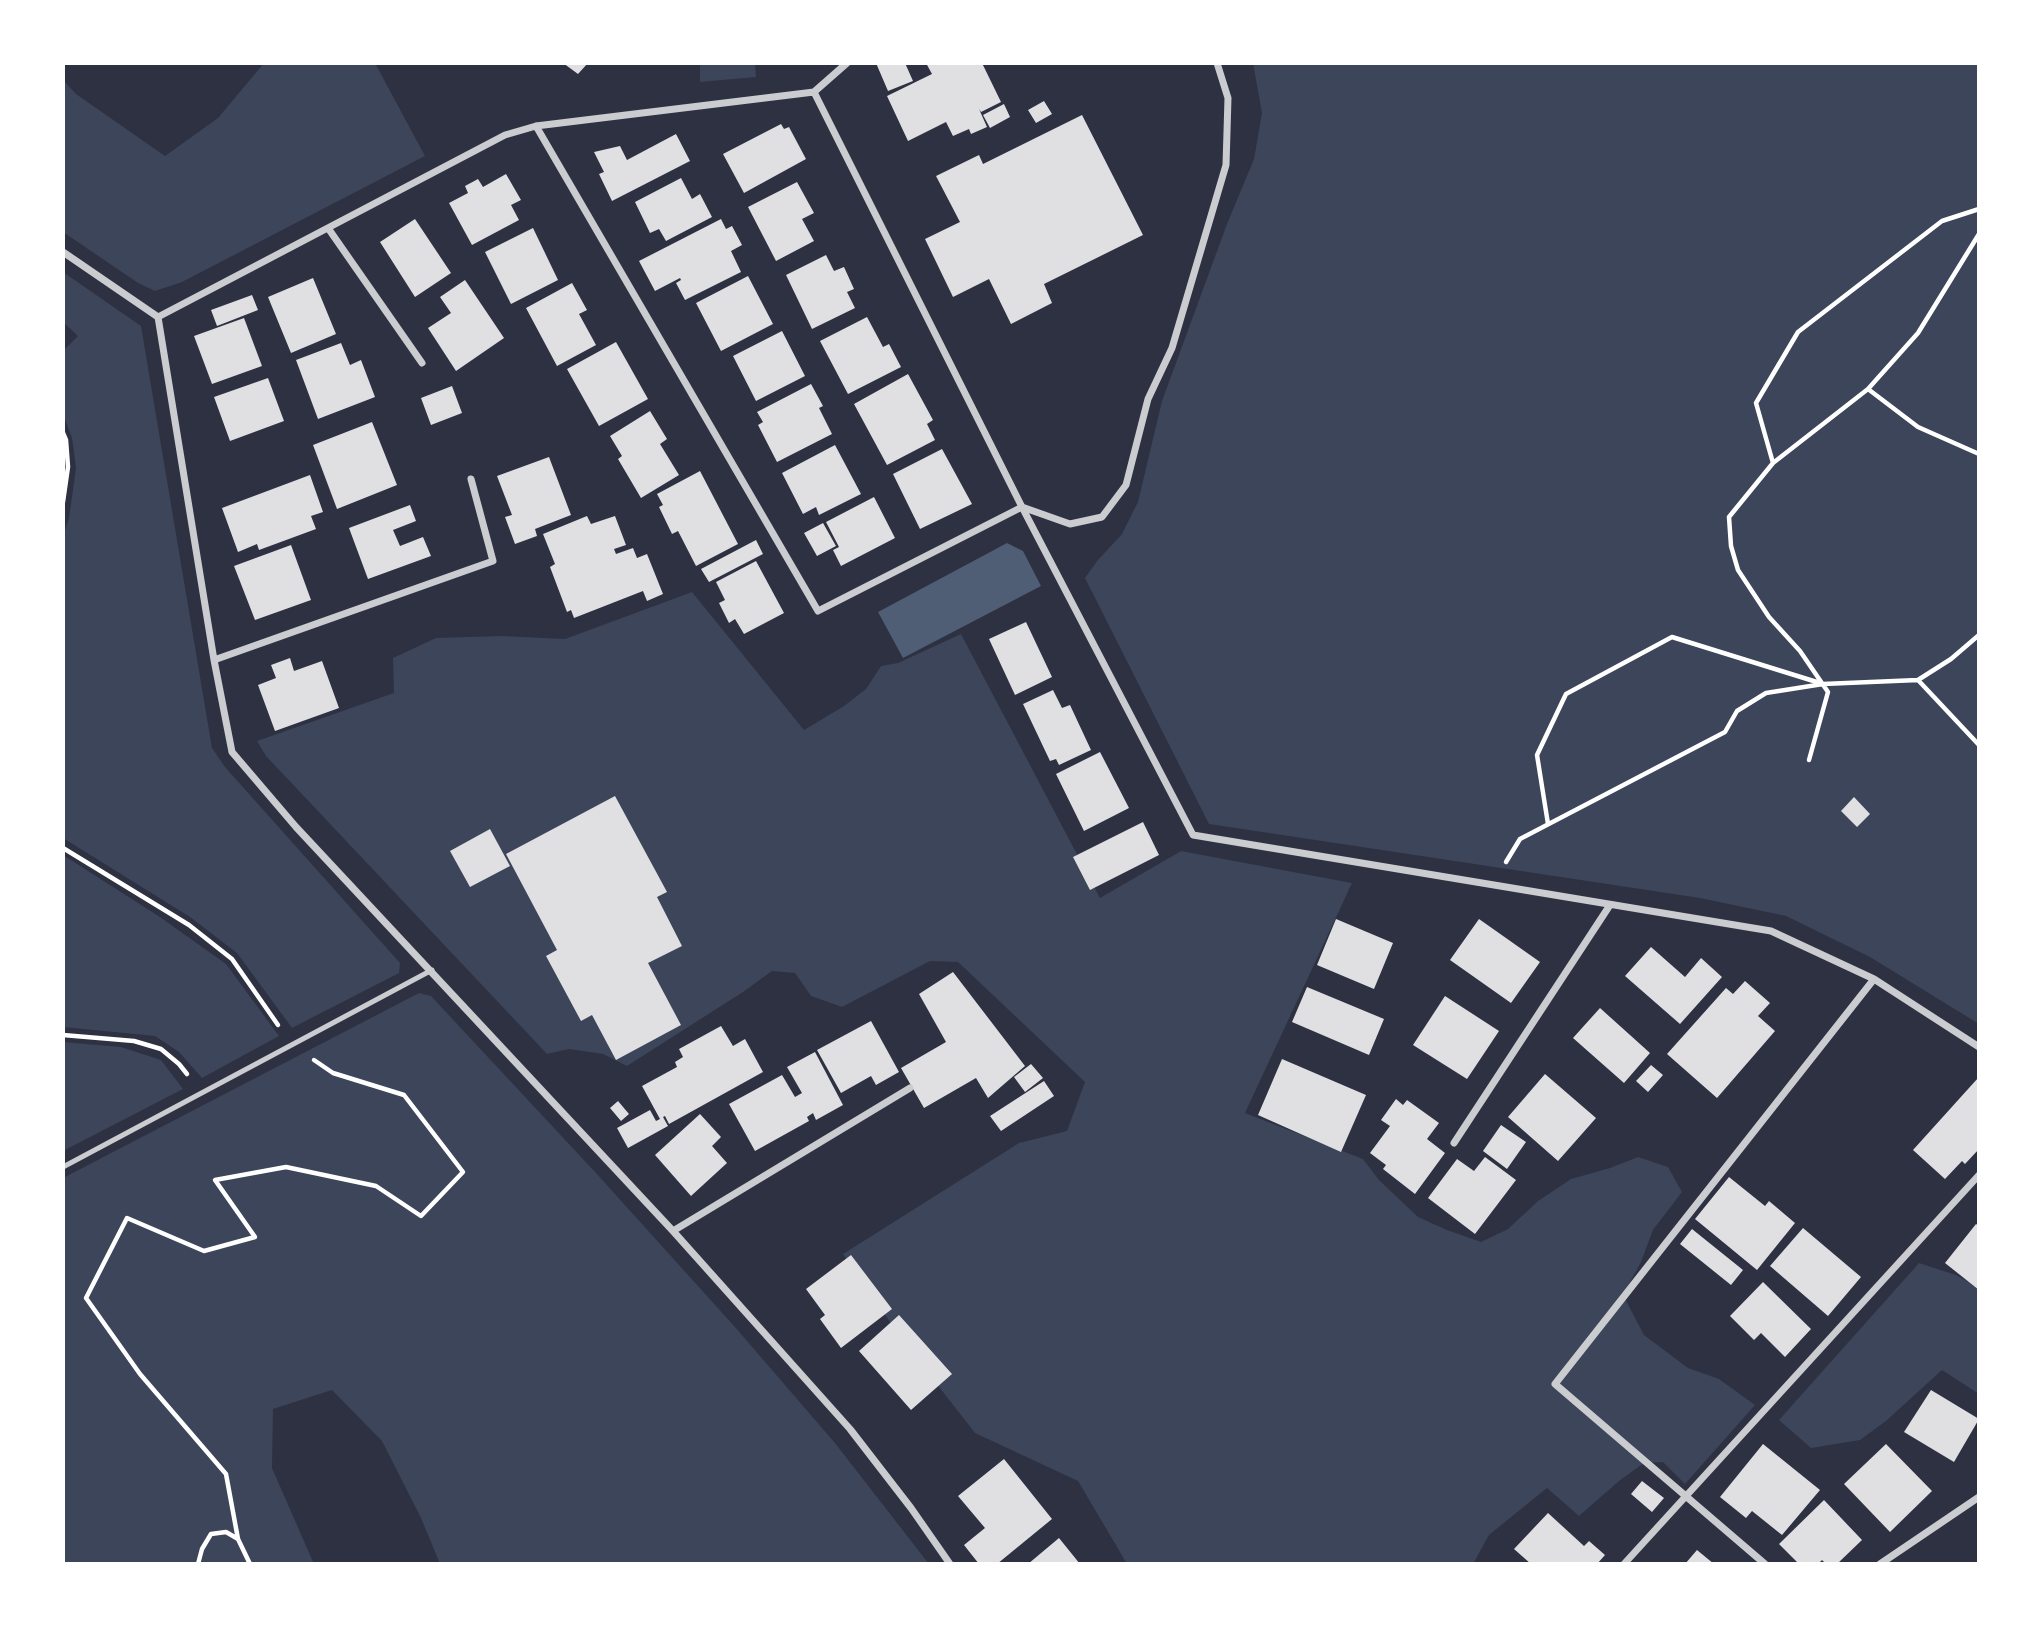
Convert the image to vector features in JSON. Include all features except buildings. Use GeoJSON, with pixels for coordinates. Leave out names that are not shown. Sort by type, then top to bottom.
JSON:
{"type":"FeatureCollection","features":[{"type":"Feature","properties":{"kind":"street"},"geometry":{"type":"LineString","coordinates":[[158,317],[505,135],[536,126],[814,92],[847,63]]}},
{"type":"Feature","properties":{"kind":"street"},"geometry":{"type":"LineString","coordinates":[[536,126],[818,611],[1022,508],[1070,524],[1102,517],[1126,485],[1148,398],[1172,348],[1226,165],[1228,98],[1217,63]]}},
{"type":"Feature","properties":{"kind":"street"},"geometry":{"type":"LineString","coordinates":[[814,92],[1022,508],[1193,835],[1771,931],[1874,979],[1979,1047]]}},
{"type":"Feature","properties":{"kind":"street"},"geometry":{"type":"LineString","coordinates":[[328,228],[422,363]]}},
{"type":"Feature","properties":{"kind":"street"},"geometry":{"type":"LineString","coordinates":[[63,252],[158,317],[214,660],[232,752],[296,827],[673,1231],[850,1429],[950,1564]]}},
{"type":"Feature","properties":{"kind":"street"},"geometry":{"type":"LineString","coordinates":[[214,660],[493,561],[471,479]]}},
{"type":"Feature","properties":{"kind":"street"},"geometry":{"type":"LineString","coordinates":[[1454,1143],[1611,905]]}},
{"type":"Feature","properties":{"kind":"street"},"geometry":{"type":"LineString","coordinates":[[1765,1564],[1555,1384],[1874,979]]}},
{"type":"Feature","properties":{"kind":"street"},"geometry":{"type":"LineString","coordinates":[[673,1231],[910,1088]]}},
{"type":"Feature","properties":{"kind":"street"},"geometry":{"type":"LineString","coordinates":[[1624,1564],[1979,1175]]}},
{"type":"Feature","properties":{"kind":"street"},"geometry":{"type":"LineString","coordinates":[[1880,1564],[1979,1497]]}},
{"type":"Feature","properties":{"kind":"lane"},"geometry":{"type":"LineString","coordinates":[[63,1167],[432,970]]}},
{"type":"Feature","properties":{"kind":"path"},"geometry":{"type":"LineString","coordinates":[[1773,463],[1756,403],[1798,332],[1941,221],[1979,209]]}},
{"type":"Feature","properties":{"kind":"path"},"geometry":{"type":"LineString","coordinates":[[1809,760],[1828,692],[1800,651],[1763,608],[1738,570],[1731,546],[1729,517],[1773,463],[1868,389],[1918,332],[1979,234]]}},
{"type":"Feature","properties":{"kind":"path"},"geometry":{"type":"LineString","coordinates":[[1868,389],[1918,427],[1979,454]]}},
{"type":"Feature","properties":{"kind":"path"},"geometry":{"type":"LineString","coordinates":[[63,433],[68,467],[63,502]]}},
{"type":"Feature","properties":{"kind":"path"},"geometry":{"type":"LineString","coordinates":[[1492,885],[1521,839],[1725,732],[1737,711],[1766,694],[1823,684],[1918,680],[1951,659],[1979,635]]}},
{"type":"Feature","properties":{"kind":"path"},"geometry":{"type":"LineString","coordinates":[[1548,824],[1537,755],[1566,694],[1672,637],[1823,684]]}},
{"type":"Feature","properties":{"kind":"path"},"geometry":{"type":"LineString","coordinates":[[1918,680],[1979,745]]}},
{"type":"Feature","properties":{"kind":"path"},"geometry":{"type":"LineString","coordinates":[[63,848],[189,925],[232,959],[292,1044],[333,1073],[404,1095],[463,1172],[421,1216],[376,1186],[286,1167],[215,1180],[255,1237],[204,1251],[127,1218],[86,1298],[140,1374],[226,1474],[238,1539],[250,1564]]}},
{"type":"Feature","properties":{"kind":"path"},"geometry":{"type":"LineString","coordinates":[[63,1035],[134,1041],[161,1049],[179,1063],[201,1093]]}},
{"type":"Feature","properties":{"kind":"path"},"geometry":{"type":"LineString","coordinates":[[198,1564],[202,1549],[211,1534],[226,1532],[238,1539]]}},
{"type":"Feature","properties":{"kind":"shaded area"},"geometry":{"type":"Polygon","coordinates":[[[264,63],[375,63],[425,156],[182,282],[155,291],[138,283],[63,232],[63,80],[76,94],[165,156],[218,118],[264,63]]]}},
{"type":"Feature","properties":{"kind":"shaded area"},"geometry":{"type":"Polygon","coordinates":[[[700,63],[755,63],[756,77],[700,82],[700,63]]]}},
{"type":"Feature","properties":{"kind":"shaded area"},"geometry":{"type":"Polygon","coordinates":[[[1253,63],[1979,63],[1979,1024],[1870,957],[1786,916],[1700,898],[1209,824],[1085,578],[1122,534],[1138,502],[1162,401],[1227,224],[1254,159],[1262,113],[1253,63]]]}},
{"type":"Feature","properties":{"kind":"shaded area"},"geometry":{"type":"Polygon","coordinates":[[[63,272],[141,326],[212,748],[225,767],[400,963],[399,973],[292,1028],[237,953],[190,917],[63,838],[63,537],[69,518],[76,468],[72,438],[63,414],[63,351],[78,336],[63,322],[63,272]]]}},
{"type":"Feature","properties":{"kind":"shaded area"},"geometry":{"type":"Polygon","coordinates":[[[1007,543],[1023,551],[1041,586],[903,658],[878,612],[1007,543]]]}},
{"type":"Feature","properties":{"kind":"shaded area"},"geometry":{"type":"Polygon","coordinates":[[[692,592],[804,730],[866,689],[881,666],[898,663],[961,634],[1100,898],[1181,851],[1352,883],[1245,1113],[1363,1159],[1379,1180],[1418,1217],[1481,1242],[1508,1229],[1538,1201],[1571,1179],[1638,1157],[1668,1167],[1682,1192],[1653,1230],[1641,1262],[1623,1295],[1644,1335],[1688,1368],[1719,1379],[1755,1405],[1685,1484],[1663,1462],[1644,1463],[1579,1516],[1547,1488],[1489,1535],[1473,1564],[1127,1564],[1078,1481],[975,1433],[904,1342],[843,1254],[1019,1143],[1067,1131],[1085,1082],[958,962],[930,961],[842,1007],[811,996],[795,973],[772,971],[627,1066],[603,1054],[569,1049],[547,1054],[266,756],[257,741],[394,693],[393,658],[436,638],[501,636],[565,639],[692,592]]]}},
{"type":"Feature","properties":{"kind":"shaded area"},"geometry":{"type":"Polygon","coordinates":[[[63,855],[160,917],[226,964],[279,1036],[202,1078],[179,1052],[155,1036],[63,1027],[63,855]]]}},
{"type":"Feature","properties":{"kind":"shaded area"},"geometry":{"type":"Polygon","coordinates":[[[419,993],[431,996],[735,1327],[835,1443],[929,1564],[440,1564],[421,1518],[382,1441],[332,1390],[273,1409],[272,1468],[314,1564],[63,1564],[63,1178],[419,993]]]}},
{"type":"Feature","properties":{"kind":"shaded area"},"geometry":{"type":"Polygon","coordinates":[[[63,1042],[121,1047],[161,1060],[183,1089],[63,1151],[63,1042]]]}},
{"type":"Feature","properties":{"kind":"shaded area"},"geometry":{"type":"Polygon","coordinates":[[[1919,1263],[1956,1275],[1979,1288],[1979,1394],[1942,1370],[1886,1421],[1860,1440],[1811,1448],[1779,1420],[1919,1263]]]}}]}
